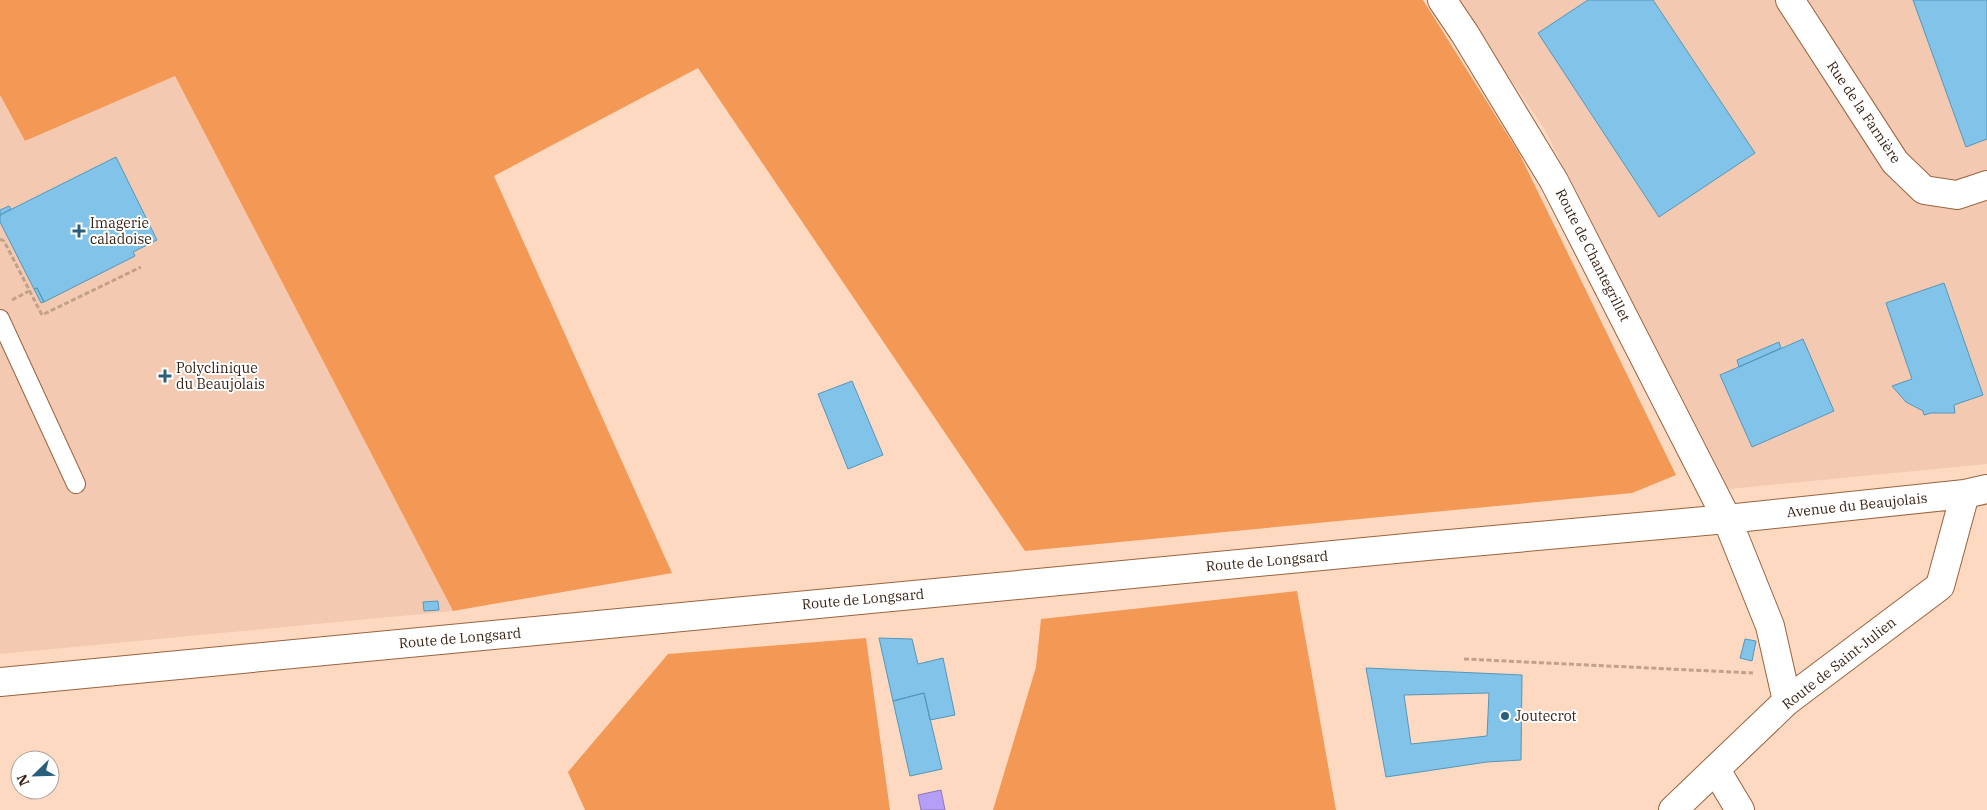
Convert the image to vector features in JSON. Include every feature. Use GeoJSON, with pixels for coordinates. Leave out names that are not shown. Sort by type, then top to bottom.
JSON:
{"type":"FeatureCollection","features":[{"type":"Feature","properties":{"kind":"main road","name":"Route de Chantegrillet"},"geometry":{"type":"LineString","coordinates":[[1442,0],[1465,34],[1554,181],[1727,519],[1770,626],[1787,701]]}},
{"type":"Feature","properties":{"kind":"main road","name":"Rue de la Farnière"},"geometry":{"type":"LineString","coordinates":[[1790,0],[1895,162],[1924,190],[1957,196],[1987,185]]}},
{"type":"Feature","properties":{"kind":"main road","name":"Avenue du Beaujolais"},"geometry":{"type":"LineString","coordinates":[[1727,519],[1976,491]]}},
{"type":"Feature","properties":{"kind":"main road","name":"Route de Saint-Julien"},"geometry":{"type":"LineString","coordinates":[[1673,810],[1787,701],[1940,586],[1976,491]]}},
{"type":"Feature","properties":{"kind":"main road","name":"Route de Longsard"},"geometry":{"type":"LineString","coordinates":[[0,682],[1417,546],[1727,519]]}},
{"type":"Feature","properties":{"kind":"main road"},"geometry":{"type":"LineString","coordinates":[[1716,770],[1740,810]]}},
{"type":"Feature","properties":{"kind":"lane"},"geometry":{"type":"LineString","coordinates":[[0,319],[76,484]]}},
{"type":"Feature","properties":{"kind":"path"},"geometry":{"type":"LineString","coordinates":[[0,239],[4,241],[42,315],[141,267]]}},
{"type":"Feature","properties":{"kind":"path"},"geometry":{"type":"LineString","coordinates":[[7,303],[29,291]]}},
{"type":"Feature","properties":{"kind":"path"},"geometry":{"type":"LineString","coordinates":[[1464,659],[1780,675]]}},
{"type":"Feature","properties":{"kind":"shaded area"},"geometry":{"type":"Polygon","coordinates":[[[0,0],[1423,0],[1519,153],[1676,475],[1632,493],[1025,551],[698,68],[494,176],[672,573],[453,611],[175,76],[25,141],[0,95],[0,0]]]}},
{"type":"Feature","properties":{"kind":"shaded area"},"geometry":{"type":"Polygon","coordinates":[[[1457,0],[1987,0],[1987,464],[1729,489],[1543,127],[1457,0]]]}},
{"type":"Feature","properties":{"kind":"shaded area","name":"Polyclinique du Beaujolais"},"geometry":{"type":"Polygon","coordinates":[[[175,76],[453,611],[0,654],[0,95],[25,141],[175,76]]]}},
{"type":"Feature","properties":{"kind":"shaded area"},"geometry":{"type":"Polygon","coordinates":[[[1297,591],[1336,810],[993,810],[1036,667],[1041,619],[1297,591]]]}},
{"type":"Feature","properties":{"kind":"shaded area"},"geometry":{"type":"Polygon","coordinates":[[[866,638],[890,810],[585,810],[568,772],[668,654],[866,638]]]}},
{"type":"Feature","properties":{"kind":"shaded area"},"geometry":{"type":"Polygon","coordinates":[[[941,790],[945,810],[921,810],[918,795],[941,790]]]}},
{"type":"Feature","properties":{"kind":"building"},"geometry":{"type":"Polygon","coordinates":[[[1588,0],[1653,0],[1755,153],[1659,217],[1538,33],[1588,0]]]}},
{"type":"Feature","properties":{"kind":"building"},"geometry":{"type":"Polygon","coordinates":[[[1913,0],[1987,0],[1987,139],[1966,147],[1913,0]]]}},
{"type":"Feature","properties":{"kind":"building","name":"Imagerie caladoise"},"geometry":{"type":"Polygon","coordinates":[[[116,157],[157,240],[133,252],[135,256],[44,302],[37,288],[34,289],[0,222],[0,215],[116,157]]]}},
{"type":"Feature","properties":{"kind":"building"},"geometry":{"type":"Polygon","coordinates":[[[9,206],[11,209],[0,215],[0,210],[9,206]]]}},
{"type":"Feature","properties":{"kind":"building"},"geometry":{"type":"Polygon","coordinates":[[[1944,283],[1983,395],[1954,405],[1955,413],[1931,413],[1924,415],[1923,411],[1906,402],[1892,386],[1912,379],[1886,303],[1944,283]]]}},
{"type":"Feature","properties":{"kind":"building"},"geometry":{"type":"Polygon","coordinates":[[[37,288],[44,302],[41,303],[34,289],[37,288]]]}},
{"type":"Feature","properties":{"kind":"building"},"geometry":{"type":"Polygon","coordinates":[[[1803,339],[1834,411],[1752,447],[1720,375],[1803,339]]]}},
{"type":"Feature","properties":{"kind":"building"},"geometry":{"type":"Polygon","coordinates":[[[1779,342],[1781,348],[1739,367],[1737,360],[1779,342]]]}},
{"type":"Feature","properties":{"kind":"building"},"geometry":{"type":"Polygon","coordinates":[[[852,381],[883,455],[848,469],[818,394],[852,381]]]}},
{"type":"Feature","properties":{"kind":"building"},"geometry":{"type":"Polygon","coordinates":[[[438,601],[439,610],[424,611],[423,602],[438,601]]]}},
{"type":"Feature","properties":{"kind":"building"},"geometry":{"type":"Polygon","coordinates":[[[879,638],[912,639],[918,664],[943,658],[955,715],[930,720],[924,693],[893,701],[879,638]]]}},
{"type":"Feature","properties":{"kind":"building"},"geometry":{"type":"Polygon","coordinates":[[[1745,639],[1756,641],[1752,661],[1740,658],[1745,639]]]}},
{"type":"Feature","properties":{"kind":"building","name":"Joutecrot"},"geometry":{"type":"Polygon","coordinates":[[[1366,668],[1522,675],[1521,760],[1487,762],[1386,777],[1366,668]],[[1489,693],[1404,695],[1411,744],[1487,736],[1489,693]]]}},
{"type":"Feature","properties":{"kind":"building"},"geometry":{"type":"Polygon","coordinates":[[[924,693],[942,769],[910,776],[893,701],[924,693]]]}},
{"type":"Feature","properties":{"kind":"place","name":"Imagerie caladoise"},"geometry":{"type":"Point","coordinates":[79,231]}},
{"type":"Feature","properties":{"kind":"place","name":"Polyclinique du Beaujolais"},"geometry":{"type":"Point","coordinates":[165,376]}},
{"type":"Feature","properties":{"kind":"place","name":"Joutecrot"},"geometry":{"type":"Point","coordinates":[1505,716]}}]}
